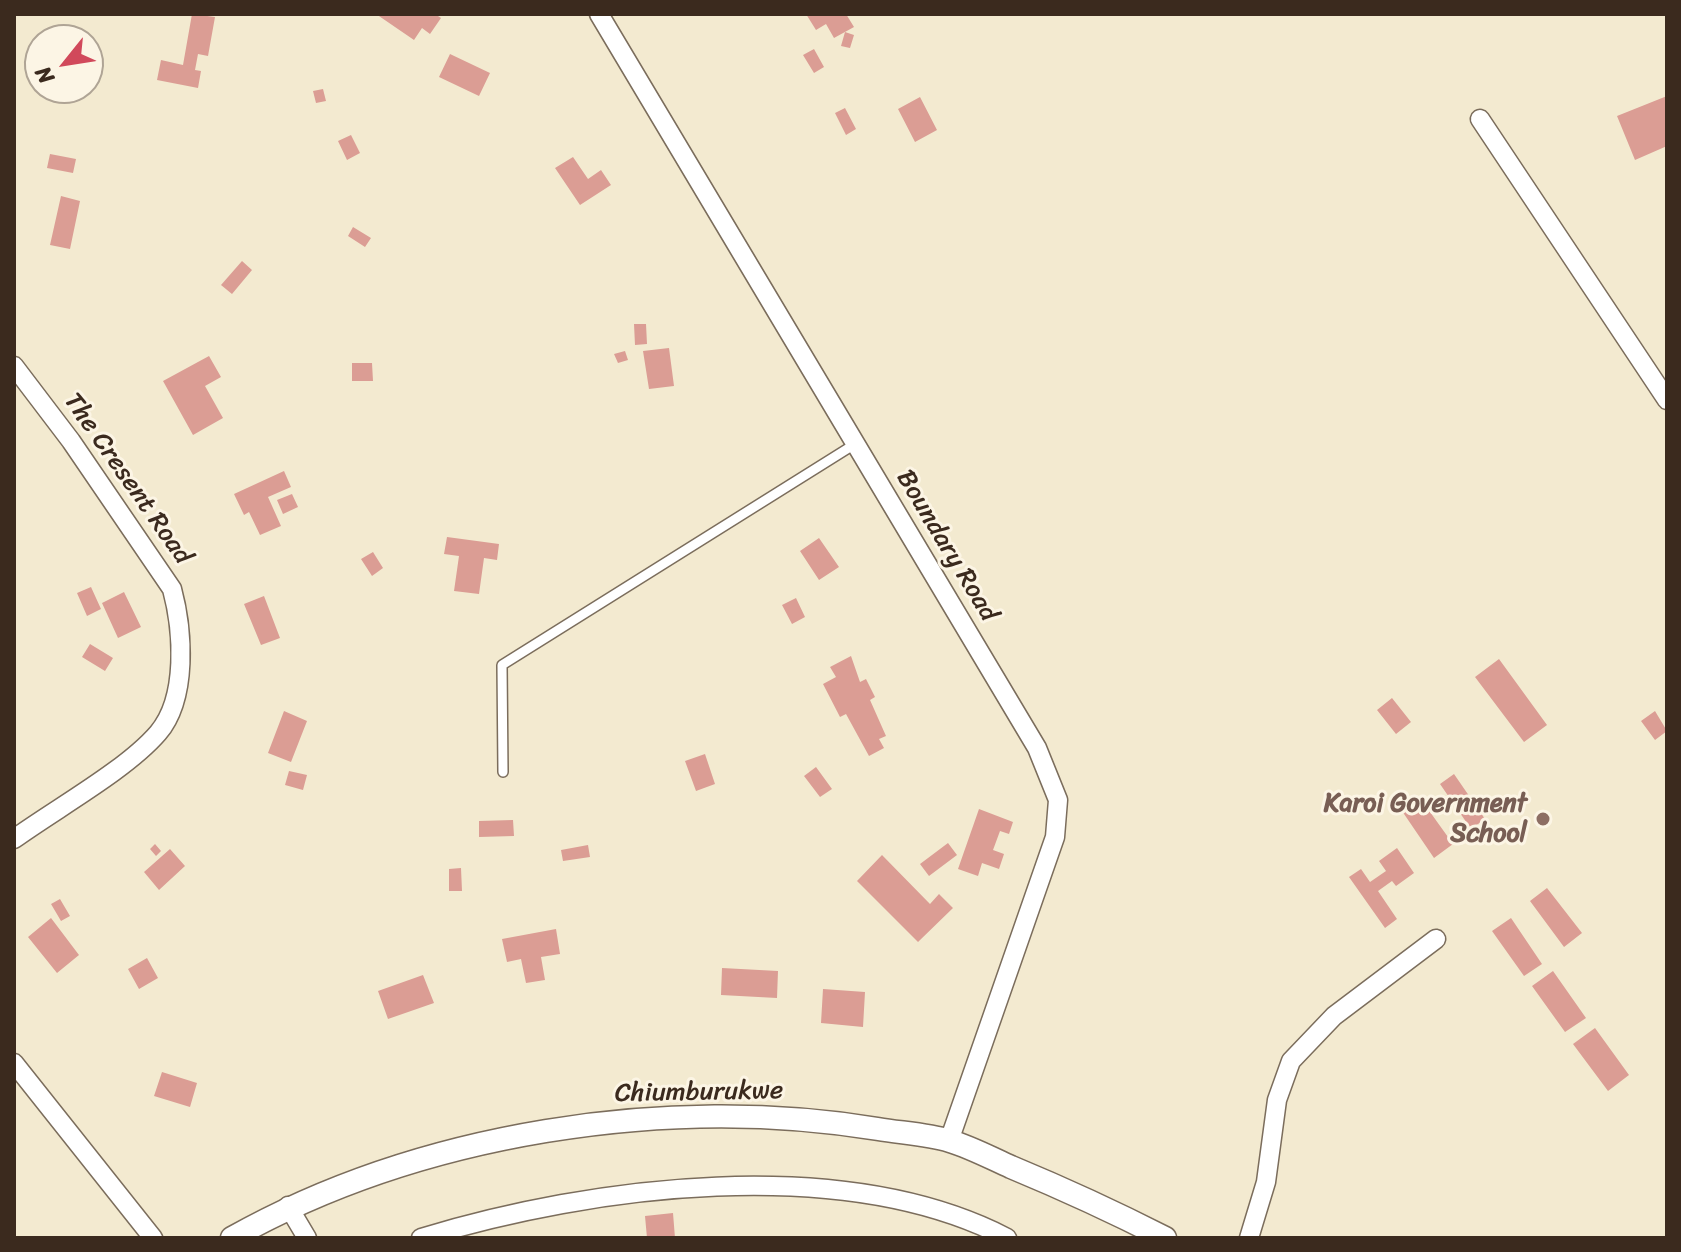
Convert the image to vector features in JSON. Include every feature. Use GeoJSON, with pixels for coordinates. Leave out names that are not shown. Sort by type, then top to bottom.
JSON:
{"type":"FeatureCollection","features":[{"type":"Feature","properties":{"kind":"street","name":"Boundary Road"},"geometry":{"type":"LineString","coordinates":[[599,14],[1037,748],[1058,800],[1055,837],[949,1141]]}},
{"type":"Feature","properties":{"kind":"street"},"geometry":{"type":"LineString","coordinates":[[1480,119],[1667,400]]}},
{"type":"Feature","properties":{"kind":"street","name":"The Cresent Road"},"geometry":{"type":"LineString","coordinates":[[14,366],[71,441],[172,589],[178,612],[179,656],[176,697],[161,730],[132,758],[14,839]]}},
{"type":"Feature","properties":{"kind":"street"},"geometry":{"type":"LineString","coordinates":[[1249,1238],[1266,1182],[1277,1100],[1291,1061],[1334,1016],[1436,939]]}},
{"type":"Feature","properties":{"kind":"street"},"geometry":{"type":"LineString","coordinates":[[14,1063],[153,1238]]}},
{"type":"Feature","properties":{"kind":"street","name":"Chiumburukwe"},"geometry":{"type":"LineString","coordinates":[[232,1238],[288,1206],[460,1150],[606,1121],[726,1115],[834,1122],[949,1141],[1091,1200],[1165,1238]]}},
{"type":"Feature","properties":{"kind":"street"},"geometry":{"type":"LineString","coordinates":[[421,1238],[496,1215],[638,1195],[727,1187],[820,1187],[917,1203],[1007,1238]]}},
{"type":"Feature","properties":{"kind":"street"},"geometry":{"type":"LineString","coordinates":[[288,1206],[307,1238]]}},
{"type":"Feature","properties":{"kind":"lane"},"geometry":{"type":"LineString","coordinates":[[503,772],[502,665],[855,444]]}},
{"type":"Feature","properties":{"kind":"building"},"geometry":{"type":"Polygon","coordinates":[[[192,14],[215,17],[208,56],[198,54],[195,70],[201,71],[198,88],[157,80],[161,60],[183,65],[192,14]]]}},
{"type":"Feature","properties":{"kind":"building"},"geometry":{"type":"Polygon","coordinates":[[[376,14],[435,14],[441,18],[430,34],[422,28],[414,40],[376,14]]]}},
{"type":"Feature","properties":{"kind":"building"},"geometry":{"type":"Polygon","coordinates":[[[806,14],[846,14],[854,27],[834,38],[826,24],[816,30],[806,14]]]}},
{"type":"Feature","properties":{"kind":"building"},"geometry":{"type":"Polygon","coordinates":[[[845,32],[854,35],[850,48],[841,46],[845,32]]]}},
{"type":"Feature","properties":{"kind":"building"},"geometry":{"type":"Polygon","coordinates":[[[814,49],[824,67],[814,73],[803,55],[814,49]]]}},
{"type":"Feature","properties":{"kind":"building"},"geometry":{"type":"Polygon","coordinates":[[[450,54],[490,73],[479,96],[439,77],[450,54]]]}},
{"type":"Feature","properties":{"kind":"building"},"geometry":{"type":"Polygon","coordinates":[[[323,89],[326,101],[316,103],[313,91],[323,89]]]}},
{"type":"Feature","properties":{"kind":"building"},"geometry":{"type":"Polygon","coordinates":[[[1667,96],[1667,146],[1635,160],[1617,116],[1667,96]]]}},
{"type":"Feature","properties":{"kind":"building"},"geometry":{"type":"Polygon","coordinates":[[[920,97],[937,130],[915,142],[898,109],[920,97]]]}},
{"type":"Feature","properties":{"kind":"building"},"geometry":{"type":"Polygon","coordinates":[[[845,108],[856,129],[846,135],[835,113],[845,108]]]}},
{"type":"Feature","properties":{"kind":"building"},"geometry":{"type":"Polygon","coordinates":[[[351,135],[360,153],[347,160],[338,141],[351,135]]]}},
{"type":"Feature","properties":{"kind":"building"},"geometry":{"type":"Polygon","coordinates":[[[50,154],[76,159],[73,173],[47,168],[50,154]]]}},
{"type":"Feature","properties":{"kind":"building"},"geometry":{"type":"Polygon","coordinates":[[[573,157],[588,179],[601,170],[611,185],[580,205],[555,168],[573,157]]]}},
{"type":"Feature","properties":{"kind":"building"},"geometry":{"type":"Polygon","coordinates":[[[61,196],[80,201],[70,249],[50,245],[61,196]]]}},
{"type":"Feature","properties":{"kind":"building"},"geometry":{"type":"Polygon","coordinates":[[[353,227],[371,238],[365,247],[348,236],[353,227]]]}},
{"type":"Feature","properties":{"kind":"building"},"geometry":{"type":"Polygon","coordinates":[[[242,261],[252,270],[232,294],[221,285],[242,261]]]}},
{"type":"Feature","properties":{"kind":"building"},"geometry":{"type":"Polygon","coordinates":[[[634,324],[646,324],[647,344],[635,345],[634,324]]]}},
{"type":"Feature","properties":{"kind":"building"},"geometry":{"type":"Polygon","coordinates":[[[669,348],[674,386],[649,389],[643,351],[669,348]]]}},
{"type":"Feature","properties":{"kind":"building"},"geometry":{"type":"Polygon","coordinates":[[[625,351],[628,360],[618,363],[614,354],[625,351]]]}},
{"type":"Feature","properties":{"kind":"building"},"geometry":{"type":"Polygon","coordinates":[[[209,356],[221,377],[205,386],[223,418],[193,435],[163,381],[209,356]]]}},
{"type":"Feature","properties":{"kind":"building"},"geometry":{"type":"Polygon","coordinates":[[[352,363],[372,363],[373,381],[352,381],[352,363]]]}},
{"type":"Feature","properties":{"kind":"building"},"geometry":{"type":"Polygon","coordinates":[[[284,471],[291,487],[268,497],[281,526],[260,535],[249,512],[244,515],[234,494],[284,471]]]}},
{"type":"Feature","properties":{"kind":"building"},"geometry":{"type":"Polygon","coordinates":[[[292,494],[298,507],[283,514],[277,500],[292,494]]]}},
{"type":"Feature","properties":{"kind":"building"},"geometry":{"type":"Polygon","coordinates":[[[447,537],[499,544],[497,560],[484,558],[479,594],[454,591],[459,556],[444,554],[447,537]]]}},
{"type":"Feature","properties":{"kind":"building"},"geometry":{"type":"Polygon","coordinates":[[[819,538],[839,567],[819,580],[800,551],[819,538]]]}},
{"type":"Feature","properties":{"kind":"building"},"geometry":{"type":"Polygon","coordinates":[[[373,552],[383,568],[372,576],[361,559],[373,552]]]}},
{"type":"Feature","properties":{"kind":"building"},"geometry":{"type":"Polygon","coordinates":[[[91,587],[101,609],[87,616],[77,593],[91,587]]]}},
{"type":"Feature","properties":{"kind":"building"},"geometry":{"type":"Polygon","coordinates":[[[124,592],[141,627],[118,638],[102,603],[124,592]]]}},
{"type":"Feature","properties":{"kind":"building"},"geometry":{"type":"Polygon","coordinates":[[[264,596],[280,638],[261,645],[244,604],[264,596]]]}},
{"type":"Feature","properties":{"kind":"building"},"geometry":{"type":"Polygon","coordinates":[[[796,598],[805,617],[792,624],[782,605],[796,598]]]}},
{"type":"Feature","properties":{"kind":"building"},"geometry":{"type":"Polygon","coordinates":[[[90,644],[113,658],[105,671],[82,657],[90,644]]]}},
{"type":"Feature","properties":{"kind":"building"},"geometry":{"type":"Polygon","coordinates":[[[851,656],[860,682],[866,679],[875,697],[870,700],[886,736],[879,739],[884,748],[869,756],[846,714],[840,717],[823,684],[836,677],[830,667],[851,656]]]}},
{"type":"Feature","properties":{"kind":"building"},"geometry":{"type":"Polygon","coordinates":[[[1499,659],[1547,725],[1524,742],[1475,677],[1499,659]]]}},
{"type":"Feature","properties":{"kind":"building"},"geometry":{"type":"Polygon","coordinates":[[[1392,698],[1411,722],[1396,734],[1377,710],[1392,698]]]}},
{"type":"Feature","properties":{"kind":"building"},"geometry":{"type":"Polygon","coordinates":[[[284,711],[307,721],[291,762],[268,753],[284,711]]]}},
{"type":"Feature","properties":{"kind":"building"},"geometry":{"type":"Polygon","coordinates":[[[1655,711],[1667,731],[1655,740],[1641,721],[1655,711]]]}},
{"type":"Feature","properties":{"kind":"building"},"geometry":{"type":"Polygon","coordinates":[[[705,754],[715,784],[696,791],[685,761],[705,754]]]}},
{"type":"Feature","properties":{"kind":"building"},"geometry":{"type":"Polygon","coordinates":[[[816,767],[832,789],[820,797],[804,776],[816,767]]]}},
{"type":"Feature","properties":{"kind":"building"},"geometry":{"type":"Polygon","coordinates":[[[289,771],[307,775],[303,790],[285,785],[289,771]]]}},
{"type":"Feature","properties":{"kind":"building"},"geometry":{"type":"Polygon","coordinates":[[[1454,774],[1485,819],[1471,829],[1440,784],[1454,774]]]}},
{"type":"Feature","properties":{"kind":"building"},"geometry":{"type":"Polygon","coordinates":[[[1420,798],[1453,844],[1434,858],[1402,811],[1420,798]]]}},
{"type":"Feature","properties":{"kind":"building"},"geometry":{"type":"Polygon","coordinates":[[[979,809],[1013,822],[1009,834],[1000,831],[993,850],[1004,854],[999,869],[982,863],[978,876],[958,869],[979,809]]]}},
{"type":"Feature","properties":{"kind":"building"},"geometry":{"type":"Polygon","coordinates":[[[513,820],[514,836],[479,837],[479,821],[513,820]]]}},
{"type":"Feature","properties":{"kind":"building"},"geometry":{"type":"Polygon","coordinates":[[[948,843],[957,855],[929,876],[920,864],[948,843]]]}},
{"type":"Feature","properties":{"kind":"building"},"geometry":{"type":"Polygon","coordinates":[[[155,844],[161,851],[156,856],[150,849],[155,844]]]}},
{"type":"Feature","properties":{"kind":"building"},"geometry":{"type":"Polygon","coordinates":[[[588,845],[590,857],[563,861],[561,850],[588,845]]]}},
{"type":"Feature","properties":{"kind":"building"},"geometry":{"type":"Polygon","coordinates":[[[1397,848],[1414,873],[1396,886],[1392,881],[1378,891],[1397,919],[1385,928],[1349,877],[1361,869],[1370,882],[1386,871],[1379,861],[1397,848]]]}},
{"type":"Feature","properties":{"kind":"building"},"geometry":{"type":"Polygon","coordinates":[[[170,849],[185,866],[159,890],[144,872],[170,849]]]}},
{"type":"Feature","properties":{"kind":"building"},"geometry":{"type":"Polygon","coordinates":[[[882,855],[930,904],[939,894],[953,908],[918,942],[857,881],[882,855]]]}},
{"type":"Feature","properties":{"kind":"building"},"geometry":{"type":"Polygon","coordinates":[[[461,868],[462,891],[449,891],[449,869],[461,868]]]}},
{"type":"Feature","properties":{"kind":"building"},"geometry":{"type":"Polygon","coordinates":[[[1547,888],[1582,933],[1564,947],[1530,901],[1547,888]]]}},
{"type":"Feature","properties":{"kind":"building"},"geometry":{"type":"Polygon","coordinates":[[[60,899],[70,916],[61,921],[51,904],[60,899]]]}},
{"type":"Feature","properties":{"kind":"building"},"geometry":{"type":"Polygon","coordinates":[[[51,918],[79,955],[57,973],[28,937],[51,918]]]}},
{"type":"Feature","properties":{"kind":"building"},"geometry":{"type":"Polygon","coordinates":[[[1511,918],[1542,964],[1524,976],[1492,931],[1511,918]]]}},
{"type":"Feature","properties":{"kind":"building"},"geometry":{"type":"Polygon","coordinates":[[[556,929],[560,954],[541,957],[545,980],[526,983],[521,959],[507,962],[502,939],[556,929]]]}},
{"type":"Feature","properties":{"kind":"building"},"geometry":{"type":"Polygon","coordinates":[[[147,958],[158,978],[139,989],[128,969],[147,958]]]}},
{"type":"Feature","properties":{"kind":"building"},"geometry":{"type":"Polygon","coordinates":[[[722,968],[778,971],[777,998],[721,995],[722,968]]]}},
{"type":"Feature","properties":{"kind":"building"},"geometry":{"type":"Polygon","coordinates":[[[1553,971],[1586,1018],[1565,1032],[1532,986],[1553,971]]]}},
{"type":"Feature","properties":{"kind":"building"},"geometry":{"type":"Polygon","coordinates":[[[423,975],[434,1003],[388,1019],[378,991],[423,975]]]}},
{"type":"Feature","properties":{"kind":"building"},"geometry":{"type":"Polygon","coordinates":[[[823,989],[865,992],[863,1027],[821,1023],[823,989]]]}},
{"type":"Feature","properties":{"kind":"building"},"geometry":{"type":"Polygon","coordinates":[[[1595,1028],[1629,1075],[1608,1091],[1573,1044],[1595,1028]]]}},
{"type":"Feature","properties":{"kind":"building"},"geometry":{"type":"Polygon","coordinates":[[[162,1072],[197,1083],[190,1107],[154,1096],[162,1072]]]}},
{"type":"Feature","properties":{"kind":"building"},"geometry":{"type":"Polygon","coordinates":[[[673,1213],[675,1238],[647,1238],[645,1216],[673,1213]]]}},
{"type":"Feature","properties":{"kind":"place","name":"Karoi Government School"},"geometry":{"type":"Point","coordinates":[1543,819]}}]}
